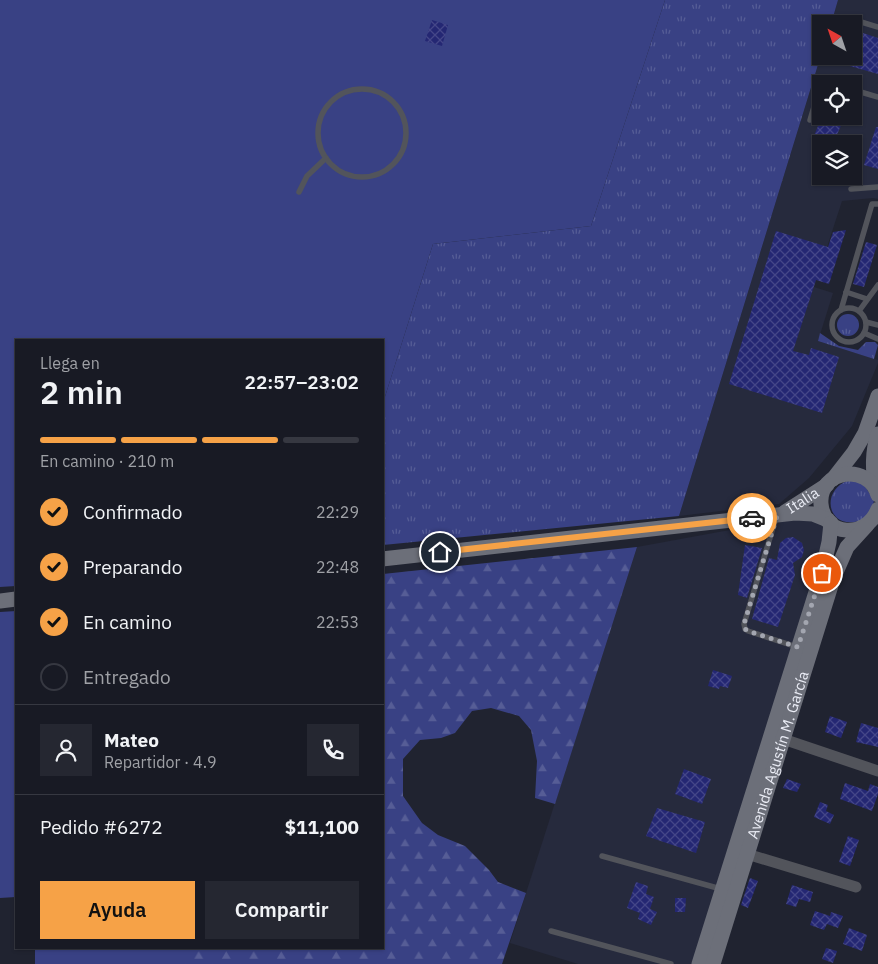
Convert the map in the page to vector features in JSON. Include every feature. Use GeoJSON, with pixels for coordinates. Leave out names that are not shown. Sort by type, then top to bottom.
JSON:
{"type":"FeatureCollection","features":[{"type":"Feature","properties":{"kind":"main road"},"geometry":{"type":"LineString","coordinates":[[829,522],[821,503],[822,494],[854,452],[865,433],[878,396]]}},
{"type":"Feature","properties":{"kind":"main road"},"geometry":{"type":"LineString","coordinates":[[877,491],[873,470],[878,434]]}},
{"type":"Feature","properties":{"kind":"main road"},"geometry":{"type":"LineString","coordinates":[[829,483],[840,475],[848,473],[858,474],[867,479],[877,491]]}},
{"type":"Feature","properties":{"kind":"main road","name":"Italia"},"geometry":{"type":"LineString","coordinates":[[778,515],[829,483]]}},
{"type":"Feature","properties":{"kind":"main road","name":"Avenida Agustín M. García"},"geometry":{"type":"LineString","coordinates":[[712,964],[840,561],[847,547],[874,518],[878,509]]}},
{"type":"Feature","properties":{"kind":"main road","name":"Italia"},"geometry":{"type":"LineString","coordinates":[[384,559],[802,513],[813,514],[842,530],[851,531],[867,525]]}},
{"type":"Feature","properties":{"kind":"main road","name":"Avenida Agustín M. García"},"geometry":{"type":"LineString","coordinates":[[699,964],[822,573],[829,542],[829,522]]}},
{"type":"Feature","properties":{"kind":"main road"},"geometry":{"type":"LineString","coordinates":[[0,601],[15,599]]}},
{"type":"Feature","properties":{"kind":"street"},"geometry":{"type":"LineString","coordinates":[[783,739],[878,770]]}},
{"type":"Feature","properties":{"kind":"street"},"geometry":{"type":"LineString","coordinates":[[747,854],[856,886]]}},
{"type":"Feature","properties":{"kind":"lane"},"geometry":{"type":"LineString","coordinates":[[862,22],[878,27]]}},
{"type":"Feature","properties":{"kind":"lane"},"geometry":{"type":"LineString","coordinates":[[353,90],[372,90],[389,98],[401,113],[406,131],[406,141],[399,158],[385,171],[367,177],[348,175],[339,171],[326,158],[319,140],[318,131],[324,112],[336,98],[353,90]]}},
{"type":"Feature","properties":{"kind":"lane"},"geometry":{"type":"LineString","coordinates":[[862,92],[878,97]]}},
{"type":"Feature","properties":{"kind":"lane"},"geometry":{"type":"LineString","coordinates":[[810,120],[812,113]]}},
{"type":"Feature","properties":{"kind":"lane"},"geometry":{"type":"LineString","coordinates":[[299,192],[306,176],[326,158]]}},
{"type":"Feature","properties":{"kind":"lane"},"geometry":{"type":"LineString","coordinates":[[851,189],[878,187]]}},
{"type":"Feature","properties":{"kind":"lane"},"geometry":{"type":"LineString","coordinates":[[841,310],[850,308],[859,311],[866,322],[864,333],[856,341],[850,342],[839,339],[835,335],[831,324],[833,318],[841,310],[872,204],[878,204]]}},
{"type":"Feature","properties":{"kind":"lane"},"geometry":{"type":"LineString","coordinates":[[859,311],[878,284]]}},
{"type":"Feature","properties":{"kind":"lane"},"geometry":{"type":"LineString","coordinates":[[846,292],[867,299]]}},
{"type":"Feature","properties":{"kind":"lane"},"geometry":{"type":"LineString","coordinates":[[866,322],[878,325]]}},
{"type":"Feature","properties":{"kind":"lane"},"geometry":{"type":"LineString","coordinates":[[864,333],[878,339]]}},
{"type":"Feature","properties":{"kind":"lane"},"geometry":{"type":"LineString","coordinates":[[778,515],[744,624],[745,629],[748,631],[798,647]]}},
{"type":"Feature","properties":{"kind":"lane"},"geometry":{"type":"LineString","coordinates":[[602,856],[723,890]]}},
{"type":"Feature","properties":{"kind":"lane"},"geometry":{"type":"LineString","coordinates":[[551,931],[671,964]]}},
{"type":"Feature","properties":{"kind":"shaded area"},"geometry":{"type":"Polygon","coordinates":[[[838,0],[878,0],[878,199],[842,201],[814,287],[833,293],[818,341],[878,360],[878,363],[852,426],[809,478],[779,504],[679,516],[812,84],[812,125],[862,125],[862,75],[815,75],[818,65],[862,65],[862,15],[834,15],[838,0]]]}},
{"type":"Feature","properties":{"kind":"shaded area"},"geometry":{"type":"Polygon","coordinates":[[[807,516],[823,527],[827,534],[692,964],[578,964],[510,943],[637,547],[807,516]]]}},
{"type":"Feature","properties":{"kind":"green space"},"geometry":{"type":"Polygon","coordinates":[[[0,0],[665,0],[591,226],[433,244],[384,400],[384,339],[15,339],[15,586],[0,587],[0,0]]]}},
{"type":"Feature","properties":{"kind":"green space"},"geometry":{"type":"Polygon","coordinates":[[[665,0],[838,0],[834,15],[812,15],[812,65],[818,65],[815,75],[812,75],[812,84],[679,516],[384,545],[384,400],[433,244],[591,226],[665,0]]]}},
{"type":"Feature","properties":{"kind":"green space"},"geometry":{"type":"Polygon","coordinates":[[[848,314],[856,317],[859,325],[856,333],[848,336],[840,333],[837,325],[840,317],[848,314]]]}},
{"type":"Feature","properties":{"kind":"green space"},"geometry":{"type":"Polygon","coordinates":[[[820,333],[839,346],[858,350],[866,342],[875,342],[878,345],[874,359],[818,341],[820,333]]]}},
{"type":"Feature","properties":{"kind":"green space"},"geometry":{"type":"Polygon","coordinates":[[[849,480],[862,482],[874,500],[867,516],[859,521],[848,522],[840,520],[834,515],[831,508],[834,492],[840,485],[849,480]]]}},
{"type":"Feature","properties":{"kind":"green space"},"geometry":{"type":"Polygon","coordinates":[[[637,547],[555,804],[535,798],[537,761],[531,730],[519,716],[491,708],[472,711],[455,733],[441,738],[420,740],[403,759],[403,796],[422,823],[438,835],[465,846],[498,882],[526,893],[502,964],[179,964],[179,949],[384,949],[384,574],[637,547]]]}},
{"type":"Feature","properties":{"kind":"green space"},"geometry":{"type":"Polygon","coordinates":[[[15,611],[15,897],[0,898],[0,612],[15,611]]]}},
{"type":"Feature","properties":{"kind":"green space"},"geometry":{"type":"Polygon","coordinates":[[[35,949],[179,949],[179,964],[35,964],[35,949]]]}},
{"type":"Feature","properties":{"kind":"building"},"geometry":{"type":"Polygon","coordinates":[[[432,20],[448,25],[442,46],[425,41],[432,20]]]}},
{"type":"Feature","properties":{"kind":"building"},"geometry":{"type":"Polygon","coordinates":[[[862,33],[878,38],[878,74],[846,65],[862,65],[862,33]]]}},
{"type":"Feature","properties":{"kind":"building"},"geometry":{"type":"Polygon","coordinates":[[[818,125],[841,125],[837,135],[814,135],[818,125]]]}},
{"type":"Feature","properties":{"kind":"building"},"geometry":{"type":"Polygon","coordinates":[[[876,127],[878,127],[878,169],[864,165],[876,127]]]}},
{"type":"Feature","properties":{"kind":"building"},"geometry":{"type":"Polygon","coordinates":[[[846,230],[829,284],[816,280],[793,351],[809,355],[811,348],[839,357],[822,413],[729,384],[776,231],[828,247],[833,232],[846,230]]]}},
{"type":"Feature","properties":{"kind":"building"},"geometry":{"type":"Polygon","coordinates":[[[866,242],[877,245],[864,287],[853,284],[866,242]]]}},
{"type":"Feature","properties":{"kind":"building"},"geometry":{"type":"Polygon","coordinates":[[[793,537],[802,543],[804,550],[802,557],[793,563],[795,575],[778,627],[752,619],[769,558],[777,560],[780,543],[786,538],[793,537]]]}},
{"type":"Feature","properties":{"kind":"building"},"geometry":{"type":"Polygon","coordinates":[[[745,545],[762,548],[747,598],[738,595],[745,545]]]}},
{"type":"Feature","properties":{"kind":"building"},"geometry":{"type":"Polygon","coordinates":[[[713,670],[732,676],[728,688],[720,686],[719,689],[708,686],[713,670]]]}},
{"type":"Feature","properties":{"kind":"building"},"geometry":{"type":"Polygon","coordinates":[[[830,716],[847,722],[841,738],[825,732],[830,716]]]}},
{"type":"Feature","properties":{"kind":"building"},"geometry":{"type":"Polygon","coordinates":[[[861,723],[878,728],[878,747],[856,742],[861,723]]]}},
{"type":"Feature","properties":{"kind":"building"},"geometry":{"type":"Polygon","coordinates":[[[684,769],[711,779],[702,804],[675,794],[684,769]]]}},
{"type":"Feature","properties":{"kind":"building"},"geometry":{"type":"Polygon","coordinates":[[[787,779],[801,784],[797,792],[783,788],[787,779]]]}},
{"type":"Feature","properties":{"kind":"building"},"geometry":{"type":"Polygon","coordinates":[[[845,783],[868,791],[870,784],[878,787],[878,794],[872,811],[840,799],[845,783]]]}},
{"type":"Feature","properties":{"kind":"building"},"geometry":{"type":"Polygon","coordinates":[[[820,802],[828,805],[826,811],[834,815],[830,824],[814,817],[820,802]]]}},
{"type":"Feature","properties":{"kind":"building"},"geometry":{"type":"Polygon","coordinates":[[[657,808],[705,822],[696,853],[646,836],[657,808]]]}},
{"type":"Feature","properties":{"kind":"building"},"geometry":{"type":"Polygon","coordinates":[[[848,836],[859,840],[850,866],[839,862],[848,836]]]}},
{"type":"Feature","properties":{"kind":"building"},"geometry":{"type":"Polygon","coordinates":[[[750,878],[758,881],[748,908],[741,905],[750,878]]]}},
{"type":"Feature","properties":{"kind":"building"},"geometry":{"type":"Polygon","coordinates":[[[636,882],[648,886],[646,894],[654,897],[650,909],[657,912],[651,925],[638,919],[640,913],[627,908],[636,882]]]}},
{"type":"Feature","properties":{"kind":"building"},"geometry":{"type":"Polygon","coordinates":[[[792,885],[813,892],[810,902],[799,899],[796,907],[786,904],[792,885]]]}},
{"type":"Feature","properties":{"kind":"building"},"geometry":{"type":"Polygon","coordinates":[[[675,898],[686,898],[685,912],[675,912],[675,898]]]}},
{"type":"Feature","properties":{"kind":"building"},"geometry":{"type":"Polygon","coordinates":[[[815,911],[830,916],[831,912],[843,916],[838,928],[827,924],[824,930],[810,925],[815,911]]]}},
{"type":"Feature","properties":{"kind":"building"},"geometry":{"type":"Polygon","coordinates":[[[849,928],[867,935],[862,951],[843,944],[849,928]]]}},
{"type":"Feature","properties":{"kind":"building"},"geometry":{"type":"Polygon","coordinates":[[[826,948],[837,951],[833,963],[822,959],[826,948]]]}},
{"type":"Feature","properties":{"kind":"way so far"},"geometry":{"type":"LineString","coordinates":[[752,518],[777,516],[744,624],[745,629],[798,647],[822,573]]}},
{"type":"Feature","properties":{"kind":"route"},"geometry":{"type":"LineString","coordinates":[[440,552],[752,518]]}}]}
